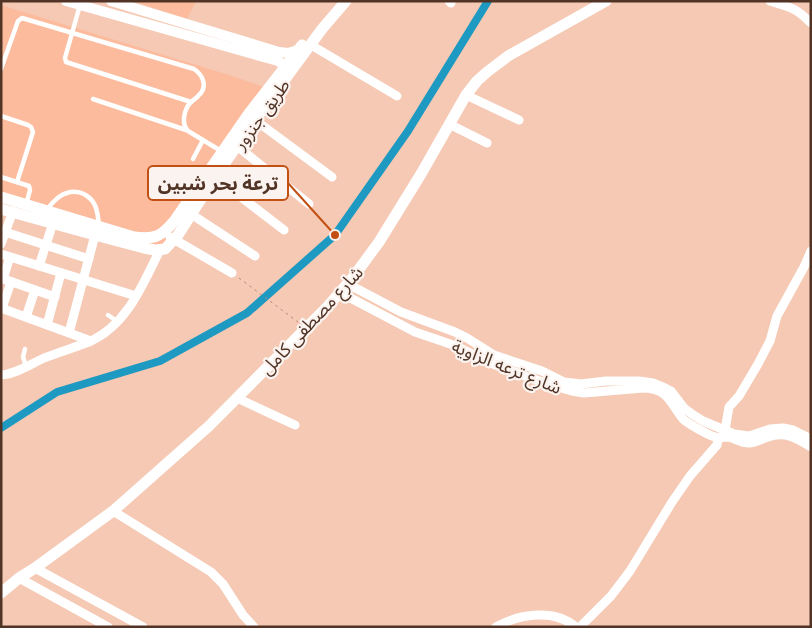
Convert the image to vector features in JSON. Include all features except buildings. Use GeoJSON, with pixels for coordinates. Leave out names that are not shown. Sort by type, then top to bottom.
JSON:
{"type":"FeatureCollection","features":[{"type":"Feature","properties":{"kind":"main road","name":"طريق جنزور"},"geometry":{"type":"LineString","coordinates":[[161,234],[175,220],[250,112],[338,1]]}},
{"type":"Feature","properties":{"kind":"main road","name":"طريق جنزور"},"geometry":{"type":"LineString","coordinates":[[160,250],[165,249],[175,240],[215,177],[255,120],[322,29],[346,1]]}},
{"type":"Feature","properties":{"kind":"main road","name":"شارع مصطفى كامل"},"geometry":{"type":"LineString","coordinates":[[1,593],[113,510],[209,426],[344,288],[379,242],[421,174],[466,94],[482,76],[502,60],[606,1]]}},
{"type":"Feature","properties":{"kind":"main road"},"geometry":{"type":"LineString","coordinates":[[1,197],[46,211],[149,249],[160,250]]}},
{"type":"Feature","properties":{"kind":"main road"},"geometry":{"type":"LineString","coordinates":[[7,210],[53,223],[134,237],[151,238],[161,234]]}},
{"type":"Feature","properties":{"kind":"street"},"geometry":{"type":"LineString","coordinates":[[66,1],[80,5],[93,5],[160,28],[278,61],[284,68]]}},
{"type":"Feature","properties":{"kind":"street"},"geometry":{"type":"LineString","coordinates":[[111,1],[278,52],[288,53],[298,50]]}},
{"type":"Feature","properties":{"kind":"street"},"geometry":{"type":"LineString","coordinates":[[770,1],[795,9],[811,23]]}},
{"type":"Feature","properties":{"kind":"street"},"geometry":{"type":"LineString","coordinates":[[160,28],[163,17]]}},
{"type":"Feature","properties":{"kind":"street"},"geometry":{"type":"LineString","coordinates":[[311,45],[397,96]]}},
{"type":"Feature","properties":{"kind":"street"},"geometry":{"type":"LineString","coordinates":[[466,94],[519,120]]}},
{"type":"Feature","properties":{"kind":"street"},"geometry":{"type":"LineString","coordinates":[[255,120],[332,177]]}},
{"type":"Feature","properties":{"kind":"street"},"geometry":{"type":"LineString","coordinates":[[449,124],[487,143]]}},
{"type":"Feature","properties":{"kind":"street"},"geometry":{"type":"LineString","coordinates":[[237,146],[310,204]]}},
{"type":"Feature","properties":{"kind":"street"},"geometry":{"type":"LineString","coordinates":[[215,177],[284,230]]}},
{"type":"Feature","properties":{"kind":"street"},"geometry":{"type":"LineString","coordinates":[[1,244],[5,232],[7,210]]}},
{"type":"Feature","properties":{"kind":"street"},"geometry":{"type":"LineString","coordinates":[[191,214],[255,256]]}},
{"type":"Feature","properties":{"kind":"street"},"geometry":{"type":"LineString","coordinates":[[39,266],[53,223]]}},
{"type":"Feature","properties":{"kind":"street"},"geometry":{"type":"LineString","coordinates":[[70,333],[88,259],[97,231]]}},
{"type":"Feature","properties":{"kind":"street"},"geometry":{"type":"LineString","coordinates":[[5,232],[88,259]]}},
{"type":"Feature","properties":{"kind":"street"},"geometry":{"type":"LineString","coordinates":[[161,234],[232,273]]}},
{"type":"Feature","properties":{"kind":"street"},"geometry":{"type":"LineString","coordinates":[[1,375],[10,374],[45,358],[91,341],[118,322],[131,305],[160,250]]}},
{"type":"Feature","properties":{"kind":"street"},"geometry":{"type":"LineString","coordinates":[[725,430],[730,407],[739,396],[770,341],[776,316],[811,251]]}},
{"type":"Feature","properties":{"kind":"street"},"geometry":{"type":"LineString","coordinates":[[91,341],[2,308],[6,255],[136,296]]}},
{"type":"Feature","properties":{"kind":"street"},"geometry":{"type":"LineString","coordinates":[[47,325],[61,273]]}},
{"type":"Feature","properties":{"kind":"street"},"geometry":{"type":"LineString","coordinates":[[5,280],[54,297]]}},
{"type":"Feature","properties":{"kind":"street","name":"شارع ترعه الزاوية"},"geometry":{"type":"LineString","coordinates":[[344,288],[454,332],[494,355],[542,371],[564,382],[581,384],[606,381],[653,382],[660,384],[670,392],[692,414],[725,430],[749,436],[770,429],[783,428],[793,430],[811,439]]}},
{"type":"Feature","properties":{"kind":"street","name":"شارع ترعه الزاوية"},"geometry":{"type":"LineString","coordinates":[[344,288],[411,330],[456,346],[490,363],[550,385],[584,393],[643,388],[657,390],[668,399],[686,422],[716,438],[728,437],[750,443],[784,434],[792,436],[811,447]]}},
{"type":"Feature","properties":{"kind":"street"},"geometry":{"type":"LineString","coordinates":[[26,317],[35,290]]}},
{"type":"Feature","properties":{"kind":"street"},"geometry":{"type":"LineString","coordinates":[[237,398],[295,425]]}},
{"type":"Feature","properties":{"kind":"street"},"geometry":{"type":"LineString","coordinates":[[580,627],[611,596],[630,571],[681,489],[717,445],[718,440],[716,438]]}},
{"type":"Feature","properties":{"kind":"street"},"geometry":{"type":"LineString","coordinates":[[113,510],[211,572],[223,584],[243,615],[254,627]]}},
{"type":"Feature","properties":{"kind":"street"},"geometry":{"type":"LineString","coordinates":[[36,568],[143,627]]}},
{"type":"Feature","properties":{"kind":"street"},"geometry":{"type":"LineString","coordinates":[[20,578],[108,627]]}},
{"type":"Feature","properties":{"kind":"street"},"geometry":{"type":"LineString","coordinates":[[496,627],[505,622],[526,616],[544,615],[557,617],[570,622],[576,627]]}},
{"type":"Feature","properties":{"kind":"lane"},"geometry":{"type":"LineString","coordinates":[[80,5],[65,60],[68,63],[191,102]]}},
{"type":"Feature","properties":{"kind":"lane"},"geometry":{"type":"LineString","coordinates":[[1,69],[18,21],[24,18],[194,69],[201,75],[204,84],[202,93],[191,102],[186,110],[184,120],[186,130]]}},
{"type":"Feature","properties":{"kind":"lane"},"geometry":{"type":"LineString","coordinates":[[93,99],[186,130],[222,152]]}},
{"type":"Feature","properties":{"kind":"lane"},"geometry":{"type":"LineString","coordinates":[[1,116],[28,126],[33,132],[17,182]]}},
{"type":"Feature","properties":{"kind":"lane"},"geometry":{"type":"LineString","coordinates":[[193,159],[203,140]]}},
{"type":"Feature","properties":{"kind":"lane"},"geometry":{"type":"LineString","coordinates":[[1,177],[27,185],[30,188],[26,205]]}},
{"type":"Feature","properties":{"kind":"lane"},"geometry":{"type":"LineString","coordinates":[[46,211],[52,203],[65,193],[72,191],[80,192],[88,196],[93,202],[98,217],[97,231]]}},
{"type":"Feature","properties":{"kind":"lane"},"geometry":{"type":"LineString","coordinates":[[108,315],[118,322]]}},
{"type":"Feature","properties":{"kind":"lane"},"geometry":{"type":"LineString","coordinates":[[26,349],[23,357],[26,366]]}},
{"type":"Feature","properties":{"kind":"path"},"geometry":{"type":"LineString","coordinates":[[241,279],[295,320]]}},
{"type":"Feature","properties":{"kind":"shaded area"},"geometry":{"type":"Polygon","coordinates":[[[133,1],[196,1],[187,19],[133,1]]]}},
{"type":"Feature","properties":{"kind":"shaded area"},"geometry":{"type":"Polygon","coordinates":[[[1,5],[270,89],[161,248],[1,191],[1,5]]]}},
{"type":"Feature","properties":{"kind":"waterway"},"geometry":{"type":"LineString","coordinates":[[1,428],[57,392],[160,361],[247,313],[335,235],[408,131],[488,1]]}},
{"type":"Feature","properties":{"kind":"place","name":"ترعة بحر شبين"},"geometry":{"type":"Point","coordinates":[335,235]}}]}
